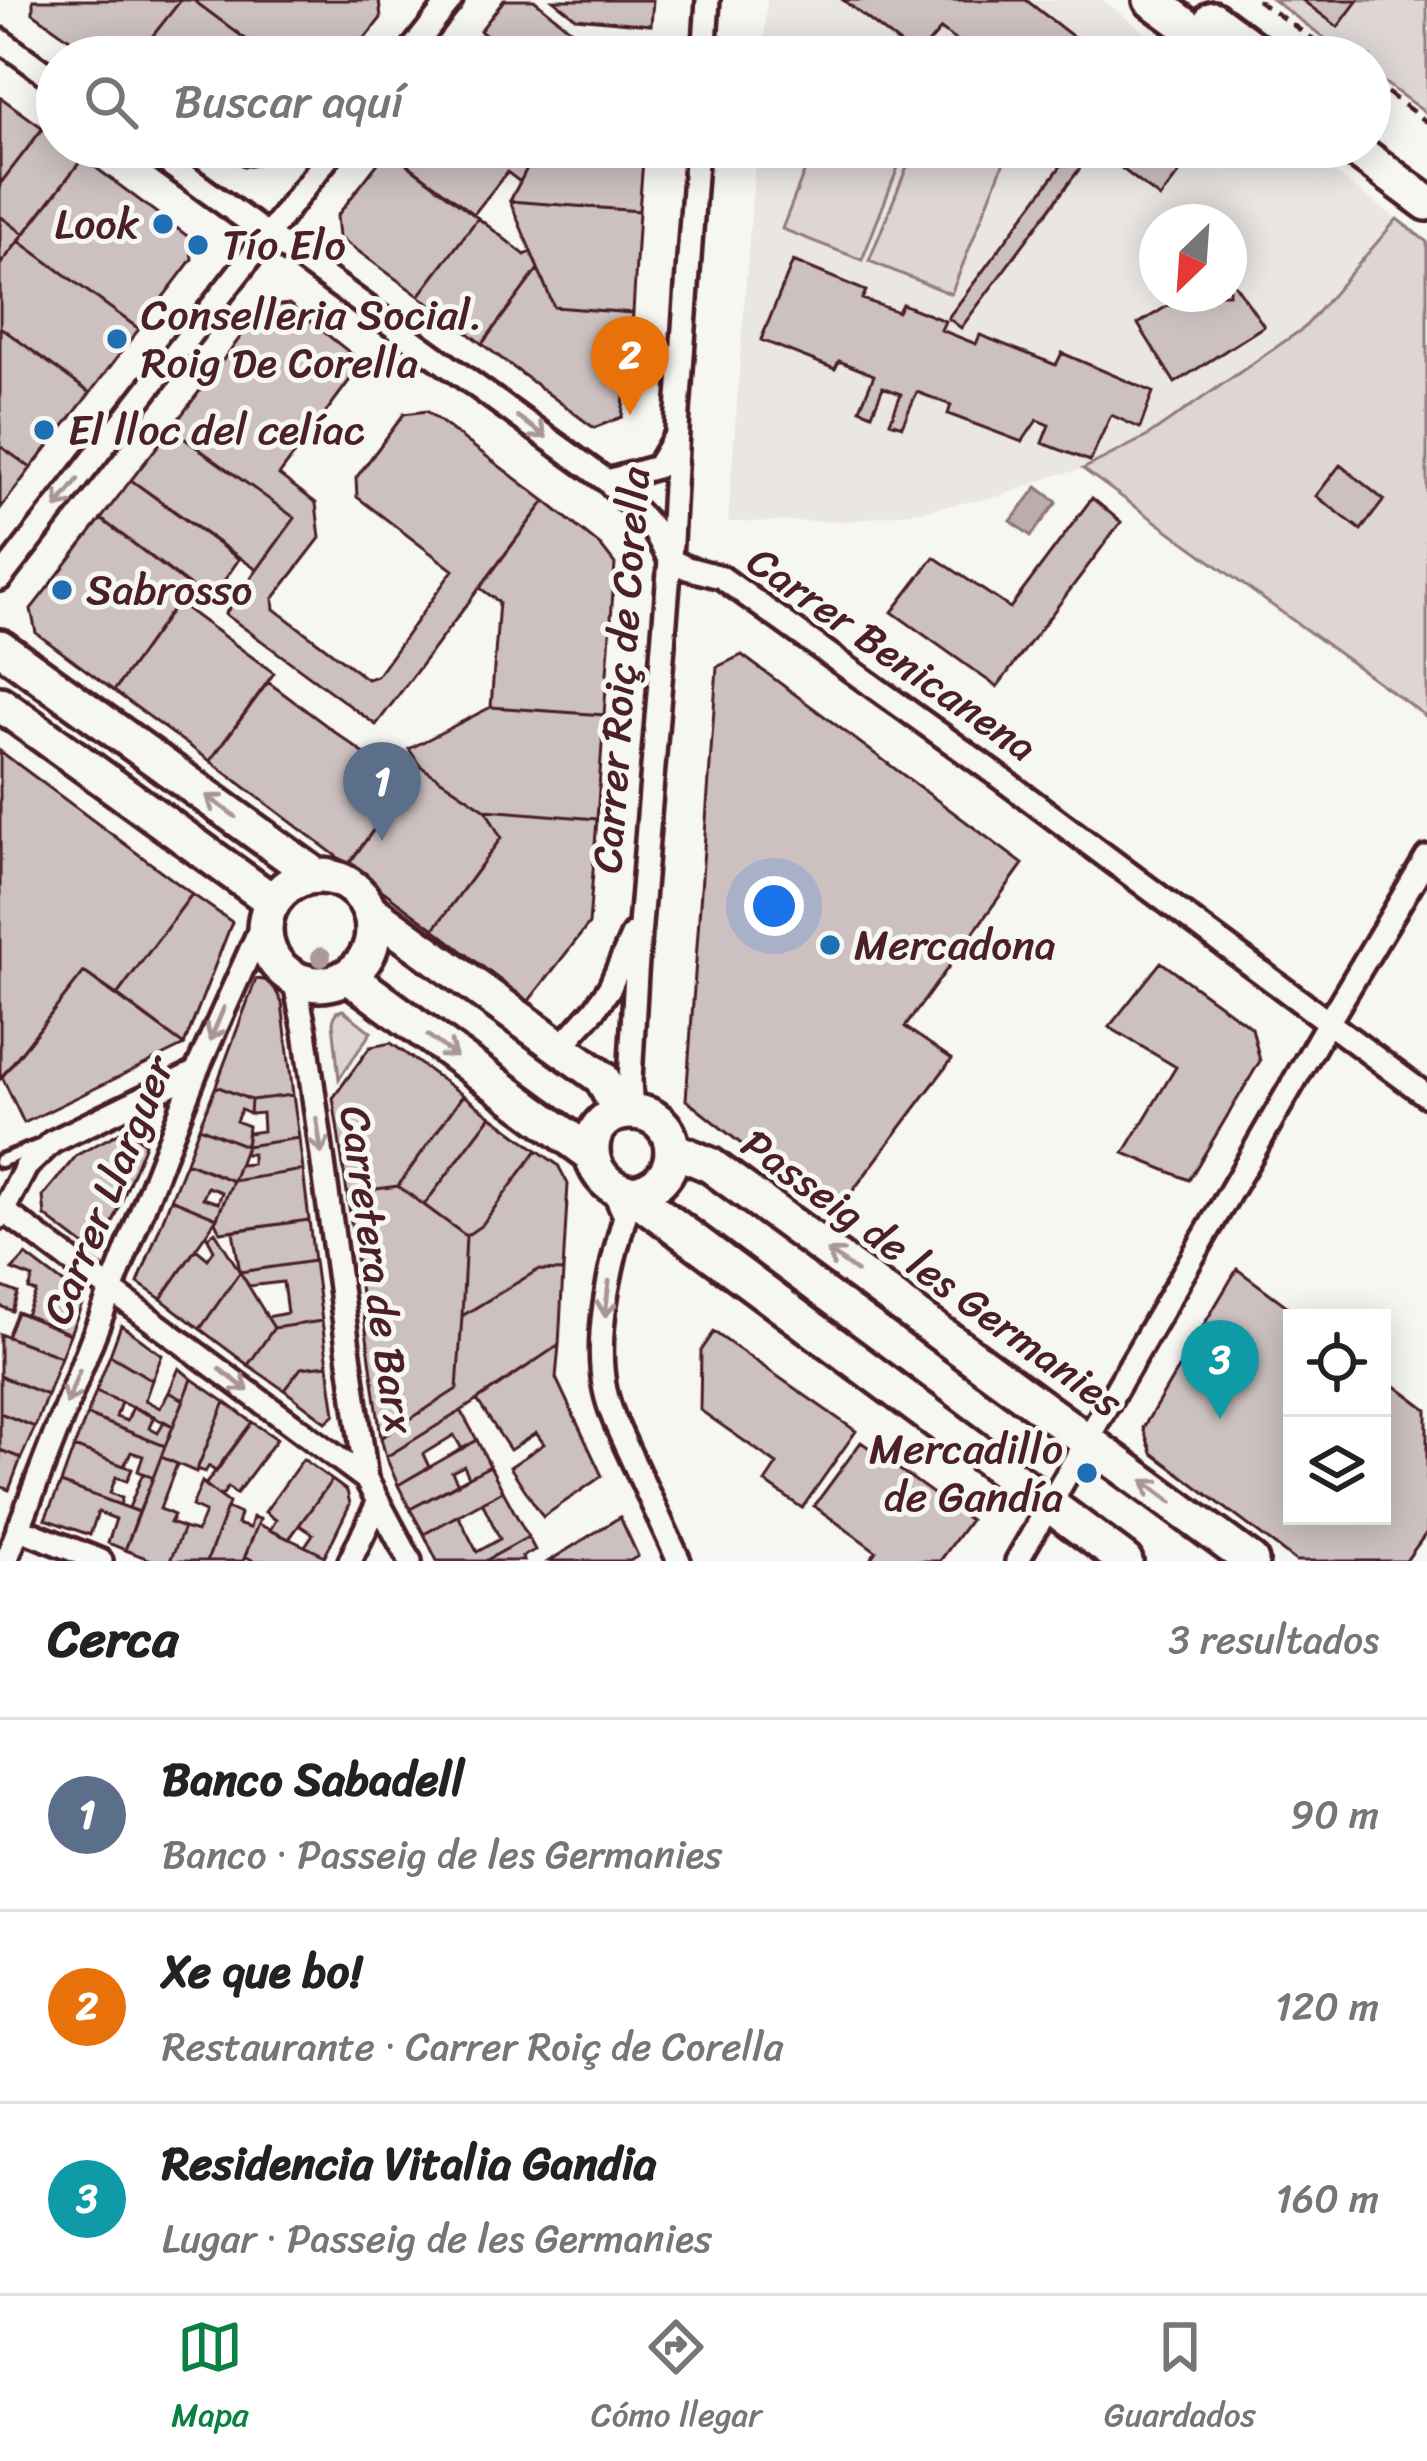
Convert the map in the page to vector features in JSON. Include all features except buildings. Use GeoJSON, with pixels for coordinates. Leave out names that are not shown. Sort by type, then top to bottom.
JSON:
{"type":"FeatureCollection","features":[{"type":"Feature","properties":{"kind":"street"},"geometry":{"type":"LineString","coordinates":[[423,36],[451,0]]}},
{"type":"Feature","properties":{"kind":"street"},"geometry":{"type":"LineString","coordinates":[[705,36],[708,0]]}},
{"type":"Feature","properties":{"kind":"street"},"geometry":{"type":"LineString","coordinates":[[1151,0],[1200,36]]}},
{"type":"Feature","properties":{"kind":"street"},"geometry":{"type":"LineString","coordinates":[[1188,0],[1236,36]]}},
{"type":"Feature","properties":{"kind":"street"},"geometry":{"type":"LineString","coordinates":[[0,40],[36,67]]}},
{"type":"Feature","properties":{"kind":"street"},"geometry":{"type":"LineString","coordinates":[[1391,151],[1427,177]]}},
{"type":"Feature","properties":{"kind":"street"},"geometry":{"type":"LineString","coordinates":[[175,168],[607,481],[652,527],[670,560]]}},
{"type":"Feature","properties":{"kind":"street"},"geometry":{"type":"LineString","coordinates":[[0,579],[320,168]]}},
{"type":"Feature","properties":{"kind":"street","name":"Carrer Roiç de Corella"},"geometry":{"type":"LineString","coordinates":[[626,1113],[696,168]]}},
{"type":"Feature","properties":{"kind":"street"},"geometry":{"type":"LineString","coordinates":[[1381,168],[1427,202]]}},
{"type":"Feature","properties":{"kind":"street"},"geometry":{"type":"LineString","coordinates":[[607,481],[657,467],[677,434]]}},
{"type":"Feature","properties":{"kind":"street","name":"Carrer Benicanena"},"geometry":{"type":"LineString","coordinates":[[670,560],[721,577],[1427,1096]]}},
{"type":"Feature","properties":{"kind":"street"},"geometry":{"type":"LineString","coordinates":[[0,647],[315,875]]}},
{"type":"Feature","properties":{"kind":"street"},"geometry":{"type":"LineString","coordinates":[[0,704],[268,909]]}},
{"type":"Feature","properties":{"kind":"street"},"geometry":{"type":"LineString","coordinates":[[1017,1561],[1427,856]]}},
{"type":"Feature","properties":{"kind":"street"},"geometry":{"type":"LineString","coordinates":[[315,875],[349,884],[371,911],[369,952],[361,966],[330,984],[294,979],[269,953],[264,936],[268,909],[283,889],[315,875]]}},
{"type":"Feature","properties":{"kind":"street","name":"Carrer Llarguer"},"geometry":{"type":"LineString","coordinates":[[6,1561],[196,1072],[268,909]]}},
{"type":"Feature","properties":{"kind":"street","name":"Passeig de les Germanies"},"geometry":{"type":"LineString","coordinates":[[371,911],[602,1078],[626,1113],[644,1114],[664,1127],[672,1149],[669,1168],[649,1189],[621,1190]]}},
{"type":"Feature","properties":{"kind":"street","name":"Carrer Roiç de Corella"},"geometry":{"type":"LineString","coordinates":[[560,1048],[610,987],[642,911]]}},
{"type":"Feature","properties":{"kind":"street"},"geometry":{"type":"LineString","coordinates":[[348,976],[592,1154]]}},
{"type":"Feature","properties":{"kind":"street","name":"Carretera de Barx"},"geometry":{"type":"LineString","coordinates":[[294,979],[366,1479],[410,1561]]}},
{"type":"Feature","properties":{"kind":"street"},"geometry":{"type":"LineString","coordinates":[[196,1072],[52,1142],[26,1167],[1,1212],[366,1479]]}},
{"type":"Feature","properties":{"kind":"street"},"geometry":{"type":"LineString","coordinates":[[626,1113],[598,1130],[592,1154],[597,1173],[1125,1561]]}},
{"type":"Feature","properties":{"kind":"street","name":"Passeig de les Germanies"},"geometry":{"type":"LineString","coordinates":[[672,1149],[710,1165],[1251,1561]]}},
{"type":"Feature","properties":{"kind":"street"},"geometry":{"type":"LineString","coordinates":[[621,1190],[625,1216],[612,1259],[602,1348],[605,1389],[616,1424],[679,1561]]}},
{"type":"Feature","properties":{"kind":"street"},"geometry":{"type":"LineString","coordinates":[[350,1561],[378,1503]]}},
{"type":"Feature","properties":{"kind":"street"},"geometry":{"type":"LineString","coordinates":[[18,1528],[101,1561]]}},
{"type":"Feature","properties":{"kind":"lane"},"geometry":{"type":"LineString","coordinates":[[0,1161],[52,1142]]}},
{"type":"Feature","properties":{"kind":"path"},"geometry":{"type":"LineString","coordinates":[[1257,0],[1309,36]]}},
{"type":"Feature","properties":{"kind":"path"},"geometry":{"type":"LineString","coordinates":[[1391,95],[1427,122]]}},
{"type":"Feature","properties":{"kind":"shaded area"},"geometry":{"type":"Polygon","coordinates":[[[767,0],[1102,0],[1150,36],[764,36],[767,0]]]}},
{"type":"Feature","properties":{"kind":"shaded area"},"geometry":{"type":"Polygon","coordinates":[[[1273,0],[1427,0],[1427,114],[1391,87],[1391,36],[1322,36],[1273,0]]]}},
{"type":"Feature","properties":{"kind":"shaded area"},"geometry":{"type":"Polygon","coordinates":[[[754,168],[1328,168],[1397,219],[1304,328],[1147,437],[1083,469],[1000,496],[848,521],[728,522],[754,168]]]}},
{"type":"Feature","properties":{"kind":"shaded area"},"geometry":{"type":"Polygon","coordinates":[[[806,168],[898,168],[862,260],[782,229],[806,168]]]}},
{"type":"Feature","properties":{"kind":"shaded area"},"geometry":{"type":"Polygon","coordinates":[[[907,168],[1002,168],[951,294],[869,261],[907,168]]]}},
{"type":"Feature","properties":{"kind":"shaded area"},"geometry":{"type":"Polygon","coordinates":[[[1397,219],[1427,242],[1427,717],[1083,469],[1146,437],[1304,328],[1397,219]]]}},
{"type":"Feature","properties":{"kind":"shaded area"},"geometry":{"type":"Polygon","coordinates":[[[1037,487],[1057,502],[1031,536],[1011,521],[1037,487]]]}},
{"type":"Feature","properties":{"kind":"shaded area"},"geometry":{"type":"Polygon","coordinates":[[[343,1010],[371,1032],[339,1079],[333,1022],[336,1012],[343,1010]]]}},
{"type":"Feature","properties":{"kind":"place","name":"Look"},"geometry":{"type":"Point","coordinates":[163,224]}},
{"type":"Feature","properties":{"kind":"place","name":"Tío Elo"},"geometry":{"type":"Point","coordinates":[198,245]}},
{"type":"Feature","properties":{"kind":"place","name":"Conselleria Social. Roig De Corella"},"geometry":{"type":"Point","coordinates":[117,339]}},
{"type":"Feature","properties":{"kind":"place","name":"Xe que bo!"},"geometry":{"type":"Point","coordinates":[630,415]}},
{"type":"Feature","properties":{"kind":"place","name":"El lloc del celíac"},"geometry":{"type":"Point","coordinates":[44,430]}},
{"type":"Feature","properties":{"kind":"place","name":"Sabrosso"},"geometry":{"type":"Point","coordinates":[62,590]}},
{"type":"Feature","properties":{"kind":"place","name":"Banco Sabadell"},"geometry":{"type":"Point","coordinates":[382,841]}},
{"type":"Feature","properties":{"kind":"place","name":"Mercadona"},"geometry":{"type":"Point","coordinates":[830,945]}},
{"type":"Feature","properties":{"kind":"place","name":"Residencia Vitalia Gandia"},"geometry":{"type":"Point","coordinates":[1220,1419]}},
{"type":"Feature","properties":{"kind":"place","name":"Mercadillo de Gandía"},"geometry":{"type":"Point","coordinates":[1087,1473]}}]}
